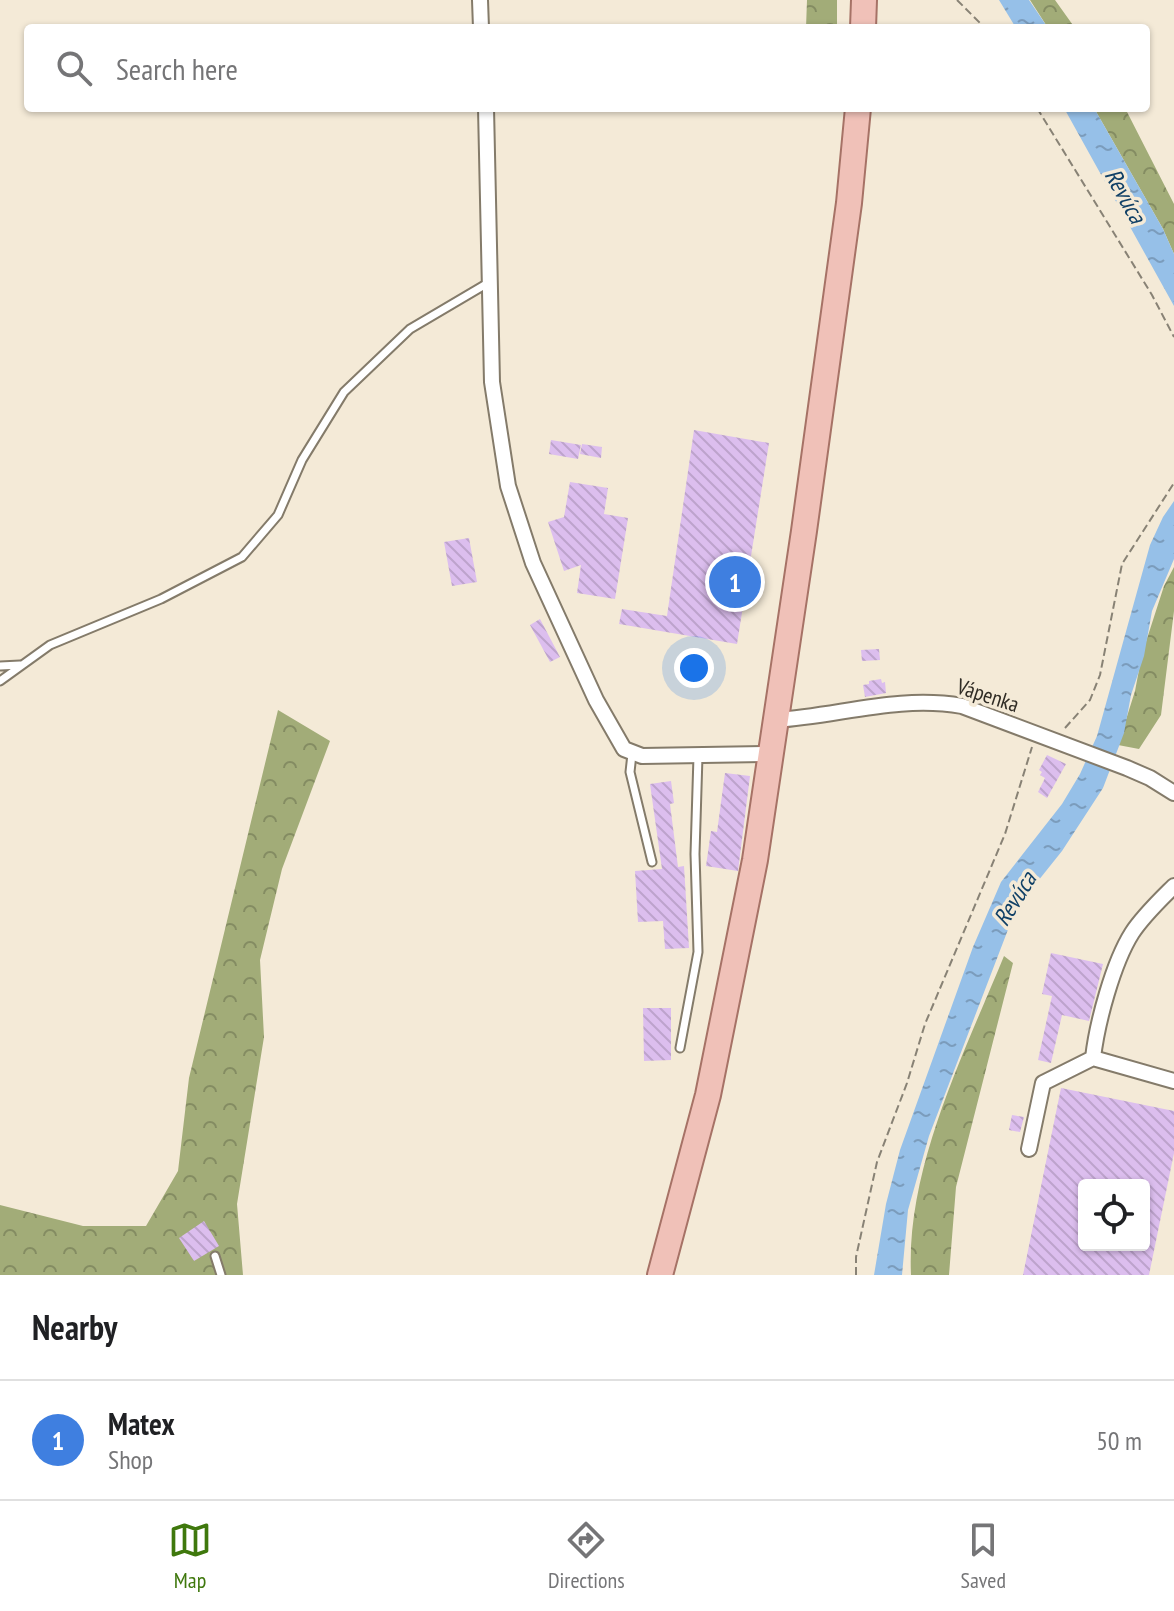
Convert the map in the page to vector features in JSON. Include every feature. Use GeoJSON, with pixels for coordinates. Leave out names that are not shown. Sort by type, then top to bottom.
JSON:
{"type":"FeatureCollection","features":[{"type":"Feature","properties":{"kind":"main road"},"geometry":{"type":"LineString","coordinates":[[863,24],[864,0]]}},
{"type":"Feature","properties":{"kind":"main road"},"geometry":{"type":"LineString","coordinates":[[660,1275],[721,1030],[755,860],[849,203],[858,112]]}},
{"type":"Feature","properties":{"kind":"street"},"geometry":{"type":"LineString","coordinates":[[480,0],[481,24]]}},
{"type":"Feature","properties":{"kind":"street"},"geometry":{"type":"LineString","coordinates":[[486,112],[492,382],[508,486],[545,591],[619,744],[632,754],[674,757],[772,754]]}},
{"type":"Feature","properties":{"kind":"street","name":"Vápenka"},"geometry":{"type":"LineString","coordinates":[[776,720],[813,718],[898,702],[940,702],[983,713],[1127,768],[1174,793]]}},
{"type":"Feature","properties":{"kind":"street"},"geometry":{"type":"LineString","coordinates":[[1093,1058],[1118,960],[1133,931],[1174,886]]}},
{"type":"Feature","properties":{"kind":"street"},"geometry":{"type":"LineString","coordinates":[[1029,1149],[1043,1083],[1093,1058],[1174,1081]]}},
{"type":"Feature","properties":{"kind":"lane"},"geometry":{"type":"LineString","coordinates":[[0,681],[50,645],[161,599],[242,557],[278,515],[302,460],[344,392],[410,329],[490,282]]}},
{"type":"Feature","properties":{"kind":"lane"},"geometry":{"type":"LineString","coordinates":[[0,666],[22,665]]}},
{"type":"Feature","properties":{"kind":"lane"},"geometry":{"type":"LineString","coordinates":[[632,754],[630,772],[652,862]]}},
{"type":"Feature","properties":{"kind":"lane"},"geometry":{"type":"LineString","coordinates":[[680,1048],[698,952],[695,854],[698,755]]}},
{"type":"Feature","properties":{"kind":"lane"},"geometry":{"type":"LineString","coordinates":[[215,1256],[221,1275]]}},
{"type":"Feature","properties":{"kind":"path"},"geometry":{"type":"LineString","coordinates":[[957,0],[981,24]]}},
{"type":"Feature","properties":{"kind":"path"},"geometry":{"type":"LineString","coordinates":[[1039,112],[1152,295],[1174,337]]}},
{"type":"Feature","properties":{"kind":"path"},"geometry":{"type":"LineString","coordinates":[[1054,741],[1090,700],[1100,675],[1122,564],[1174,483]]}},
{"type":"Feature","properties":{"kind":"path"},"geometry":{"type":"LineString","coordinates":[[856,1275],[856,1257],[877,1162],[925,1024],[1005,834],[1037,735]]}},
{"type":"Feature","properties":{"kind":"green space"},"geometry":{"type":"Polygon","coordinates":[[[807,0],[837,0],[837,24],[806,24],[807,0]]]}},
{"type":"Feature","properties":{"kind":"green space"},"geometry":{"type":"Polygon","coordinates":[[[1030,0],[1055,0],[1072,24],[1045,24],[1030,0]]]}},
{"type":"Feature","properties":{"kind":"green space"},"geometry":{"type":"Polygon","coordinates":[[[1096,112],[1127,112],[1174,204],[1174,254],[1096,112]]]}},
{"type":"Feature","properties":{"kind":"green space"},"geometry":{"type":"Polygon","coordinates":[[[1174,567],[1174,611],[1161,715],[1139,749],[1118,745],[1135,691],[1142,654],[1164,586],[1174,567]]]}},
{"type":"Feature","properties":{"kind":"green space"},"geometry":{"type":"Polygon","coordinates":[[[278,710],[330,741],[282,869],[260,960],[264,1037],[237,1204],[243,1275],[0,1275],[0,1205],[83,1226],[146,1226],[178,1171],[189,1078],[278,710]]]}},
{"type":"Feature","properties":{"kind":"green space"},"geometry":{"type":"Polygon","coordinates":[[[1004,956],[1013,963],[956,1187],[949,1275],[911,1275],[912,1234],[928,1152],[956,1072],[1004,956]]]}},
{"type":"Feature","properties":{"kind":"water"},"geometry":{"type":"Polygon","coordinates":[[[999,0],[1029,0],[1045,24],[1014,24],[999,0]]]}},
{"type":"Feature","properties":{"kind":"water","name":"Revúca"},"geometry":{"type":"Polygon","coordinates":[[[1066,112],[1096,112],[1163,229],[1174,254],[1174,306],[1066,112]]]}},
{"type":"Feature","properties":{"kind":"water","name":"Revúca"},"geometry":{"type":"Polygon","coordinates":[[[1174,501],[1174,559],[1152,611],[1124,733],[1103,788],[1062,851],[1018,906],[929,1136],[908,1210],[902,1275],[874,1275],[886,1204],[900,1150],[973,947],[1001,882],[1062,804],[1080,774],[1097,736],[1150,545],[1174,501]]]}},
{"type":"Feature","properties":{"kind":"building"},"geometry":{"type":"Polygon","coordinates":[[[694,430],[769,443],[737,644],[619,624],[622,609],[667,616],[694,430]]]}},
{"type":"Feature","properties":{"kind":"building"},"geometry":{"type":"Polygon","coordinates":[[[551,440],[581,445],[578,459],[549,454],[551,440]]]}},
{"type":"Feature","properties":{"kind":"building"},"geometry":{"type":"Polygon","coordinates":[[[582,444],[602,447],[601,458],[580,454],[582,444]]]}},
{"type":"Feature","properties":{"kind":"building"},"geometry":{"type":"Polygon","coordinates":[[[570,482],[608,488],[604,514],[628,518],[615,599],[577,593],[581,565],[564,571],[548,522],[564,517],[570,482]]]}},
{"type":"Feature","properties":{"kind":"building"},"geometry":{"type":"Polygon","coordinates":[[[469,538],[477,582],[452,586],[444,542],[469,538]]]}},
{"type":"Feature","properties":{"kind":"building"},"geometry":{"type":"Polygon","coordinates":[[[540,619],[560,657],[550,662],[530,625],[540,619]]]}},
{"type":"Feature","properties":{"kind":"building"},"geometry":{"type":"Polygon","coordinates":[[[879,649],[880,660],[862,661],[861,650],[879,649]]]}},
{"type":"Feature","properties":{"kind":"building"},"geometry":{"type":"Polygon","coordinates":[[[881,679],[882,683],[885,682],[886,693],[865,697],[863,685],[881,679]]]}},
{"type":"Feature","properties":{"kind":"building"},"geometry":{"type":"Polygon","coordinates":[[[1047,755],[1066,764],[1047,798],[1038,792],[1045,778],[1039,770],[1047,755]]]}},
{"type":"Feature","properties":{"kind":"building"},"geometry":{"type":"Polygon","coordinates":[[[725,773],[750,776],[738,871],[706,866],[711,831],[717,832],[725,773]]]}},
{"type":"Feature","properties":{"kind":"building"},"geometry":{"type":"Polygon","coordinates":[[[671,781],[674,803],[670,804],[678,867],[684,866],[689,948],[665,949],[663,921],[638,922],[635,871],[662,869],[650,784],[671,781]]]}},
{"type":"Feature","properties":{"kind":"building"},"geometry":{"type":"Polygon","coordinates":[[[1051,953],[1103,964],[1089,1021],[1062,1015],[1051,1063],[1038,1060],[1052,996],[1042,994],[1051,953]]]}},
{"type":"Feature","properties":{"kind":"building"},"geometry":{"type":"Polygon","coordinates":[[[643,1008],[671,1008],[671,1060],[644,1061],[643,1008]]]}},
{"type":"Feature","properties":{"kind":"building"},"geometry":{"type":"Polygon","coordinates":[[[1061,1088],[1174,1111],[1174,1153],[1149,1275],[1023,1275],[1061,1088]]]}},
{"type":"Feature","properties":{"kind":"building"},"geometry":{"type":"Polygon","coordinates":[[[1012,1115],[1024,1117],[1020,1132],[1009,1130],[1012,1115]]]}},
{"type":"Feature","properties":{"kind":"building"},"geometry":{"type":"Polygon","coordinates":[[[204,1221],[219,1246],[194,1261],[179,1238],[204,1221]]]}},
{"type":"Feature","properties":{"kind":"place","name":"Matex"},"geometry":{"type":"Point","coordinates":[735,582]}}]}
